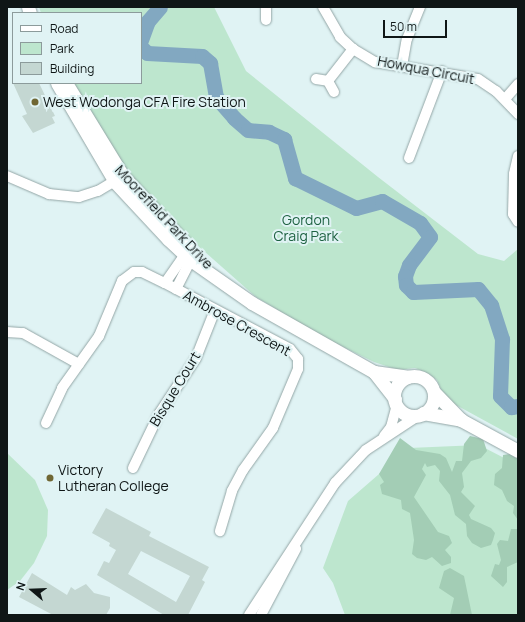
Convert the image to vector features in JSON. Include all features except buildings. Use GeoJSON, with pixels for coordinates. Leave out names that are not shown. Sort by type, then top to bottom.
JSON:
{"type":"FeatureCollection","features":[{"type":"Feature","properties":{"kind":"main road","name":"Moorefield Park Drive"},"geometry":{"type":"LineString","coordinates":[[58,84],[119,179],[190,255],[228,287],[281,322],[374,372]]}},
{"type":"Feature","properties":{"kind":"main road","name":"Moorefield Park Drive"},"geometry":{"type":"LineString","coordinates":[[67,84],[119,179]]}},
{"type":"Feature","properties":{"kind":"main road"},"geometry":{"type":"LineString","coordinates":[[374,372],[425,379],[434,392],[461,420],[518,451]]}},
{"type":"Feature","properties":{"kind":"main road"},"geometry":{"type":"LineString","coordinates":[[374,372],[396,402],[409,415],[421,414],[461,420]]}},
{"type":"Feature","properties":{"kind":"main road"},"geometry":{"type":"LineString","coordinates":[[396,402],[397,385],[408,377]]}},
{"type":"Feature","properties":{"kind":"main road"},"geometry":{"type":"LineString","coordinates":[[421,414],[432,404],[434,392]]}},
{"type":"Feature","properties":{"kind":"street"},"geometry":{"type":"LineString","coordinates":[[266,7],[266,20]]}},
{"type":"Feature","properties":{"kind":"street","name":"Howqua Circuit"},"geometry":{"type":"LineString","coordinates":[[323,7],[340,37],[353,49],[375,62],[442,71],[478,79],[505,99],[518,114]]}},
{"type":"Feature","properties":{"kind":"street"},"geometry":{"type":"LineString","coordinates":[[402,66],[407,39],[420,7]]}},
{"type":"Feature","properties":{"kind":"street"},"geometry":{"type":"LineString","coordinates":[[328,81],[353,49]]}},
{"type":"Feature","properties":{"kind":"street"},"geometry":{"type":"LineString","coordinates":[[409,158],[442,71]]}},
{"type":"Feature","properties":{"kind":"street"},"geometry":{"type":"LineString","coordinates":[[316,79],[328,81]]}},
{"type":"Feature","properties":{"kind":"street"},"geometry":{"type":"LineString","coordinates":[[328,81],[334,92]]}},
{"type":"Feature","properties":{"kind":"street"},"geometry":{"type":"LineString","coordinates":[[505,99],[518,84]]}},
{"type":"Feature","properties":{"kind":"street"},"geometry":{"type":"LineString","coordinates":[[518,156],[514,174],[513,214],[518,222]]}},
{"type":"Feature","properties":{"kind":"street"},"geometry":{"type":"LineString","coordinates":[[7,176],[49,194],[71,197],[88,196],[119,179]]}},
{"type":"Feature","properties":{"kind":"street"},"geometry":{"type":"LineString","coordinates":[[165,283],[190,255]]}},
{"type":"Feature","properties":{"kind":"street","name":"Ambrose Crescent"},"geometry":{"type":"LineString","coordinates":[[176,289],[190,255]]}},
{"type":"Feature","properties":{"kind":"street","name":"Ambrose Crescent"},"geometry":{"type":"LineString","coordinates":[[46,423],[62,388],[98,336],[125,278],[139,271],[165,283],[290,349],[298,363],[273,428],[243,470],[232,491],[220,531]]}},
{"type":"Feature","properties":{"kind":"street","name":"Bisque Court"},"geometry":{"type":"LineString","coordinates":[[134,468],[159,414],[196,358],[215,310]]}},
{"type":"Feature","properties":{"kind":"street"},"geometry":{"type":"LineString","coordinates":[[7,332],[23,332],[79,364]]}},
{"type":"Feature","properties":{"kind":"street"},"geometry":{"type":"LineString","coordinates":[[255,614],[295,552],[301,534],[335,483],[382,438],[391,427],[396,402]]}},
{"type":"Feature","properties":{"kind":"street"},"geometry":{"type":"LineString","coordinates":[[382,438],[421,414]]}},
{"type":"Feature","properties":{"kind":"green space","name":"Gordon Craig Park"},"geometry":{"type":"Polygon","coordinates":[[[39,7],[214,7],[246,71],[378,177],[478,254],[504,261],[518,249],[518,439],[445,399],[437,380],[427,373],[415,368],[398,370],[374,362],[323,337],[256,297],[162,214],[94,127],[72,84],[142,84],[142,12],[41,12],[39,7]]]}},
{"type":"Feature","properties":{"kind":"green space"},"geometry":{"type":"Polygon","coordinates":[[[470,436],[483,439],[487,451],[481,458],[471,461],[462,473],[464,487],[461,492],[475,506],[469,515],[471,519],[491,528],[495,533],[491,545],[481,548],[472,543],[467,536],[466,524],[455,515],[450,495],[439,481],[440,471],[435,465],[427,467],[425,463],[422,469],[426,475],[414,497],[438,532],[449,536],[452,543],[445,550],[451,557],[451,563],[442,566],[432,557],[426,560],[417,558],[412,554],[414,540],[410,513],[402,509],[401,500],[382,494],[380,485],[384,482],[379,474],[400,438],[416,450],[440,454],[446,458],[452,472],[456,461],[462,461],[464,444],[470,436]]]}},
{"type":"Feature","properties":{"kind":"green space"},"geometry":{"type":"Polygon","coordinates":[[[479,445],[518,465],[518,615],[345,615],[333,583],[323,568],[348,501],[409,448],[479,445]]]}},
{"type":"Feature","properties":{"kind":"green space"},"geometry":{"type":"Polygon","coordinates":[[[7,453],[35,480],[48,510],[47,536],[34,563],[20,581],[7,590],[7,453]]]}},
{"type":"Feature","properties":{"kind":"green space"},"geometry":{"type":"Polygon","coordinates":[[[510,454],[518,459],[518,520],[513,513],[514,506],[507,501],[502,490],[494,485],[495,474],[502,468],[503,455],[510,454]]]}},
{"type":"Feature","properties":{"kind":"green space"},"geometry":{"type":"Polygon","coordinates":[[[511,529],[518,529],[518,562],[507,567],[507,582],[503,587],[491,576],[495,564],[499,565],[501,560],[497,544],[500,540],[508,541],[511,529]]]}},
{"type":"Feature","properties":{"kind":"green space"},"geometry":{"type":"Polygon","coordinates":[[[450,568],[464,576],[472,615],[450,615],[454,598],[439,588],[444,571],[450,568]]]}},
{"type":"Feature","properties":{"kind":"waterway"},"geometry":{"type":"LineString","coordinates":[[142,37],[148,21],[160,7]]}},
{"type":"Feature","properties":{"kind":"waterway"},"geometry":{"type":"LineString","coordinates":[[142,48],[147,53],[202,56],[210,63],[216,97],[234,118],[248,130],[269,132],[284,139],[295,178],[356,208],[382,201],[420,223],[430,237],[409,265],[405,276],[406,285],[413,292],[478,289],[491,305],[502,339],[500,396],[511,407],[518,406]]}},
{"type":"Feature","properties":{"kind":"place","name":"West Wodonga CFA Fire Station"},"geometry":{"type":"Point","coordinates":[35,102]}},
{"type":"Feature","properties":{"kind":"place","name":"Victory Lutheran College"},"geometry":{"type":"Point","coordinates":[50,478]}}]}
